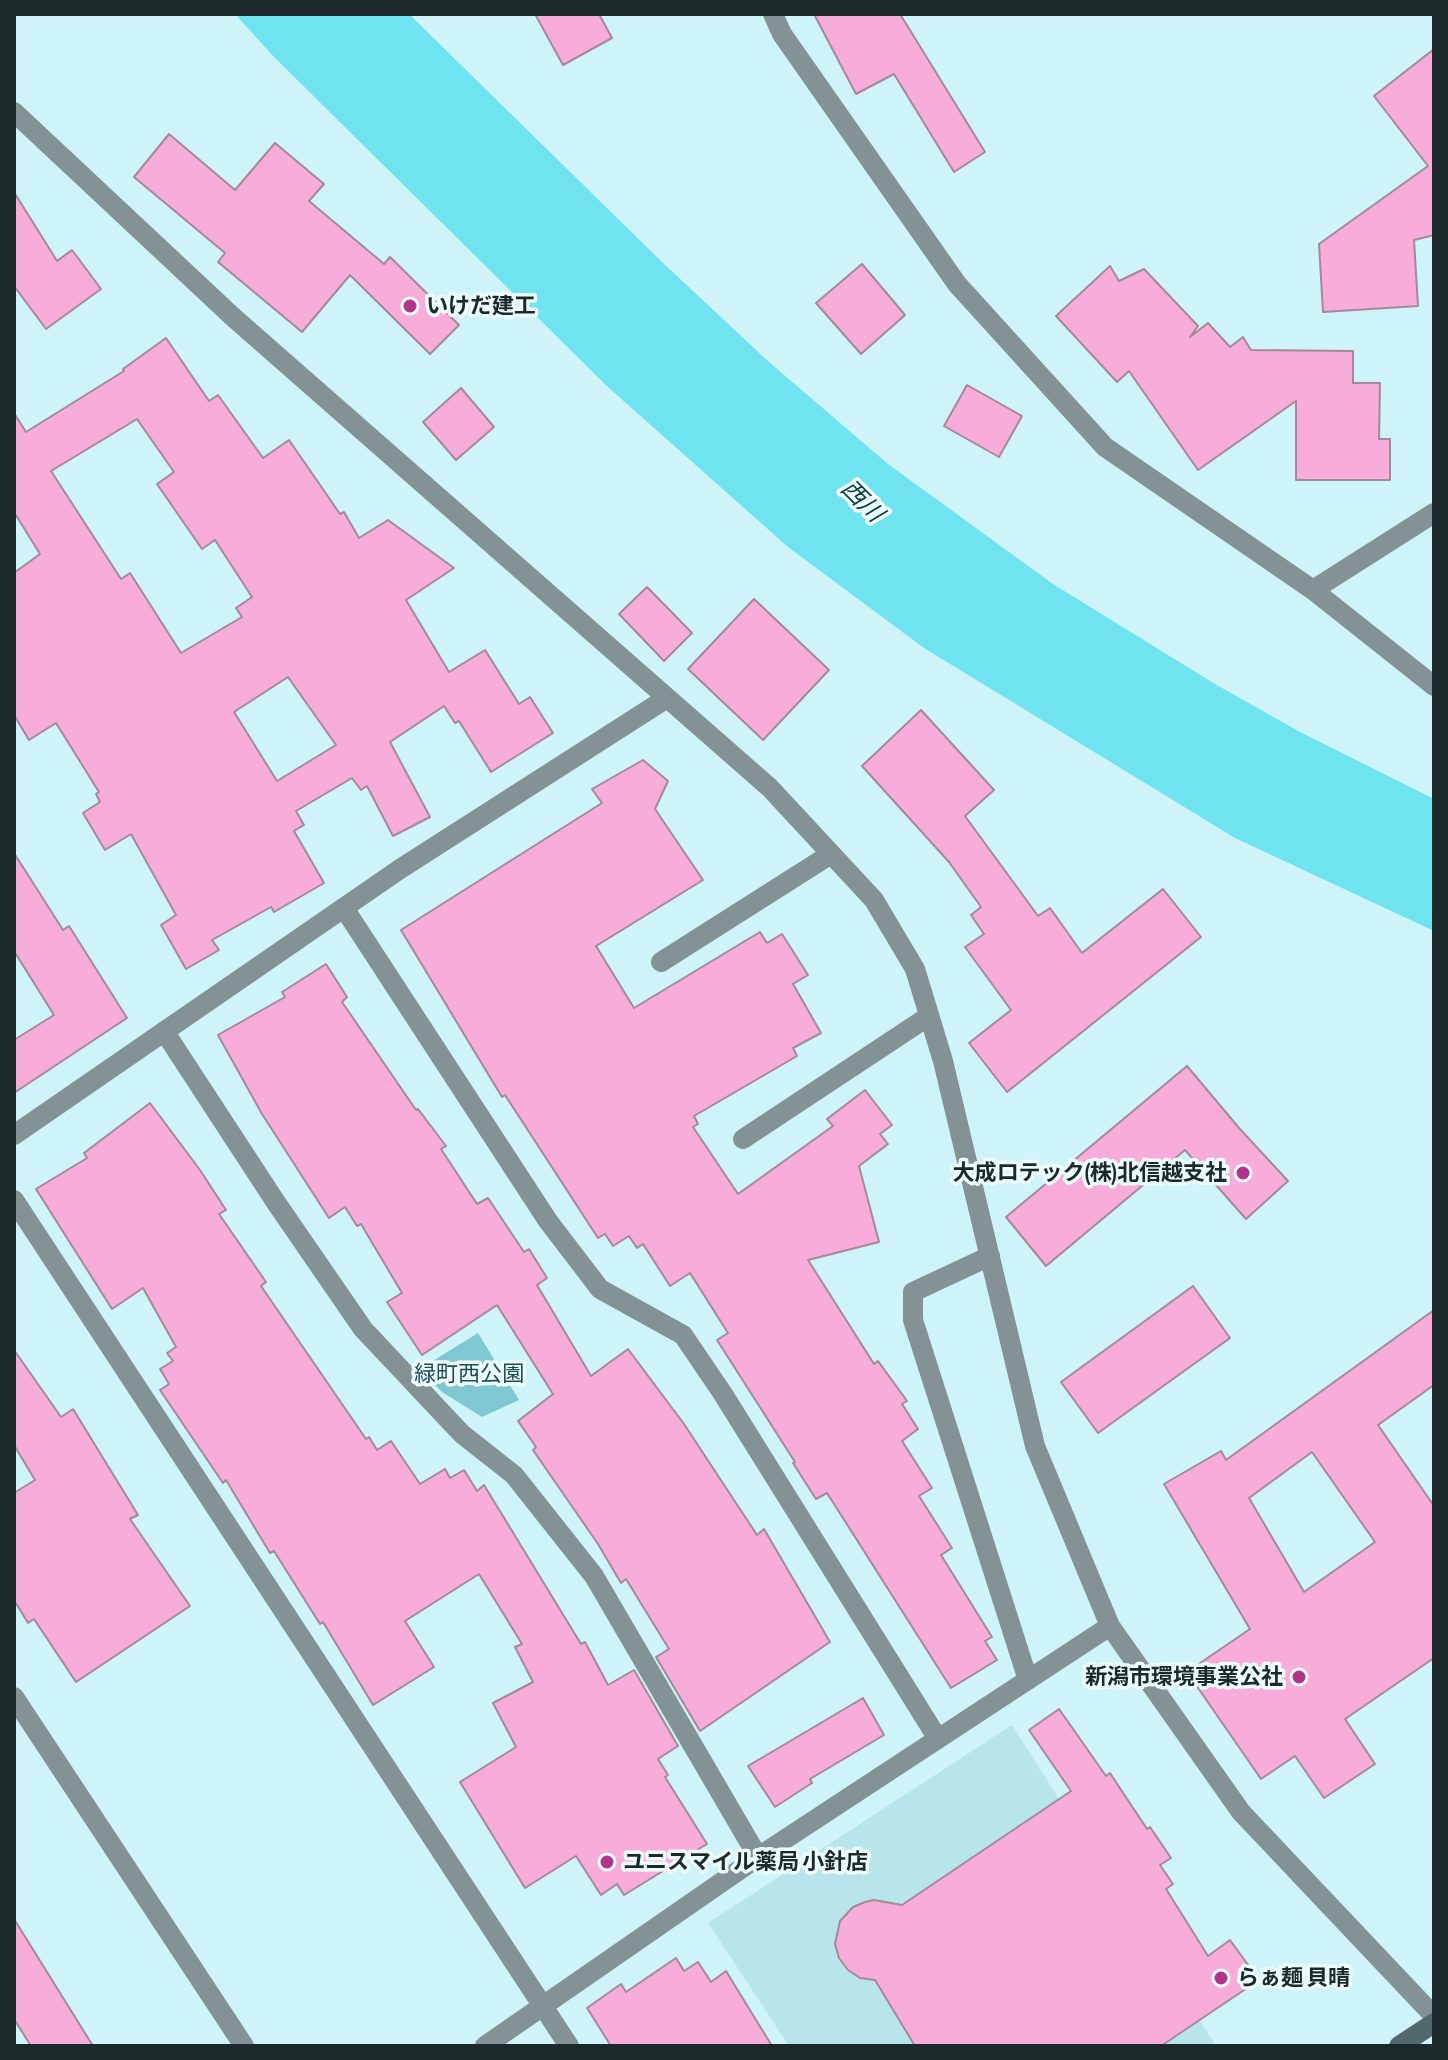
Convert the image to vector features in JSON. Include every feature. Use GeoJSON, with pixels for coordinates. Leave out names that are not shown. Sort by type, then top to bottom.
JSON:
{"type":"FeatureCollection","features":[{"type":"Feature","properties":{"kind":"street"},"geometry":{"type":"LineString","coordinates":[[773,14],[782,34],[957,284],[1105,447],[1313,590],[1434,686]]}},
{"type":"Feature","properties":{"kind":"street"},"geometry":{"type":"LineString","coordinates":[[14,112],[233,317],[770,788],[874,900],[915,969],[943,1061],[1035,1446],[1110,1626],[1241,1812],[1434,2016]]}},
{"type":"Feature","properties":{"kind":"street"},"geometry":{"type":"LineString","coordinates":[[1313,590],[1434,513]]}},
{"type":"Feature","properties":{"kind":"street"},"geometry":{"type":"LineString","coordinates":[[14,1135],[400,869],[667,698]]}},
{"type":"Feature","properties":{"kind":"street"},"geometry":{"type":"LineString","coordinates":[[661,962],[831,854]]}},
{"type":"Feature","properties":{"kind":"street"},"geometry":{"type":"LineString","coordinates":[[344,908],[548,1221],[600,1289],[683,1335],[938,1739]]}},
{"type":"Feature","properties":{"kind":"street"},"geometry":{"type":"LineString","coordinates":[[743,1139],[929,1016]]}},
{"type":"Feature","properties":{"kind":"street"},"geometry":{"type":"LineString","coordinates":[[164,1031],[363,1329],[462,1434],[514,1475],[594,1576],[758,1857]]}},
{"type":"Feature","properties":{"kind":"street"},"geometry":{"type":"LineString","coordinates":[[14,1200],[569,2046]]}},
{"type":"Feature","properties":{"kind":"street"},"geometry":{"type":"LineString","coordinates":[[990,1256],[913,1292],[913,1320],[1028,1680]]}},
{"type":"Feature","properties":{"kind":"street"},"geometry":{"type":"LineString","coordinates":[[485,2046],[758,1857],[1110,1626]]}},
{"type":"Feature","properties":{"kind":"street"},"geometry":{"type":"LineString","coordinates":[[14,1697],[244,2046]]}},
{"type":"Feature","properties":{"kind":"street"},"geometry":{"type":"LineString","coordinates":[[1399,2046],[1434,2023]]}},
{"type":"Feature","properties":{"kind":"shaded area"},"geometry":{"type":"Polygon","coordinates":[[[1012,1725],[1216,2046],[789,2046],[708,1923],[1012,1725]]]}},
{"type":"Feature","properties":{"kind":"green space","name":"緑町西公園"},"geometry":{"type":"Polygon","coordinates":[[[478,1333],[519,1400],[482,1417],[442,1392],[420,1369],[478,1333]]]}},
{"type":"Feature","properties":{"kind":"water","name":"西川"},"geometry":{"type":"Polygon","coordinates":[[[235,14],[409,14],[662,262],[769,362],[888,464],[1053,584],[1215,684],[1302,733],[1434,799],[1434,931],[1235,838],[924,648],[788,547],[609,388],[274,57],[235,14]]]}},
{"type":"Feature","properties":{"kind":"building"},"geometry":{"type":"Polygon","coordinates":[[[535,14],[599,14],[612,38],[563,65],[535,14]]]}},
{"type":"Feature","properties":{"kind":"building"},"geometry":{"type":"Polygon","coordinates":[[[814,14],[900,14],[985,152],[954,172],[894,74],[856,94],[814,14]]]}},
{"type":"Feature","properties":{"kind":"building"},"geometry":{"type":"Polygon","coordinates":[[[1434,49],[1434,235],[1414,240],[1418,306],[1323,312],[1319,244],[1428,166],[1374,96],[1434,49]]]}},
{"type":"Feature","properties":{"kind":"building"},"geometry":{"type":"Polygon","coordinates":[[[169,134],[235,190],[275,143],[324,184],[309,201],[384,264],[390,257],[459,325],[430,354],[350,275],[302,332],[218,262],[225,253],[134,177],[169,134]]]}},
{"type":"Feature","properties":{"kind":"building"},"geometry":{"type":"Polygon","coordinates":[[[14,192],[57,261],[72,250],[101,289],[46,329],[14,286],[14,192]]]}},
{"type":"Feature","properties":{"kind":"building"},"geometry":{"type":"Polygon","coordinates":[[[862,264],[905,315],[861,354],[816,303],[862,264]]]}},
{"type":"Feature","properties":{"kind":"building"},"geometry":{"type":"Polygon","coordinates":[[[1110,266],[1119,281],[1144,269],[1198,326],[1190,337],[1208,323],[1230,347],[1243,337],[1251,350],[1353,351],[1353,383],[1380,383],[1379,439],[1390,439],[1390,480],[1296,480],[1296,401],[1198,470],[1129,371],[1117,382],[1056,316],[1110,266]]]}},
{"type":"Feature","properties":{"kind":"building"},"geometry":{"type":"Polygon","coordinates":[[[166,338],[209,401],[218,395],[263,458],[289,440],[340,514],[344,512],[359,538],[388,520],[454,568],[406,600],[449,672],[485,650],[519,704],[530,697],[553,733],[491,772],[459,721],[455,723],[444,706],[390,742],[430,817],[393,836],[367,786],[361,790],[352,778],[296,811],[304,825],[294,831],[324,883],[274,912],[271,907],[212,940],[219,950],[186,969],[161,925],[176,915],[131,834],[105,850],[83,813],[100,802],[96,794],[99,792],[56,723],[29,740],[14,715],[14,573],[40,554],[14,512],[14,413],[26,432],[166,338]],[[137,419],[51,471],[121,579],[130,573],[181,653],[242,617],[236,608],[252,597],[215,540],[202,549],[157,484],[174,472],[137,419]],[[288,677],[234,712],[277,781],[336,745],[288,677]]]}},
{"type":"Feature","properties":{"kind":"building"},"geometry":{"type":"Polygon","coordinates":[[[967,385],[1022,416],[999,457],[944,426],[967,385]]]}},
{"type":"Feature","properties":{"kind":"building"},"geometry":{"type":"Polygon","coordinates":[[[461,388],[494,427],[456,460],[423,422],[461,388]]]}},
{"type":"Feature","properties":{"kind":"building"},"geometry":{"type":"Polygon","coordinates":[[[647,587],[692,633],[664,661],[619,614],[647,587]]]}},
{"type":"Feature","properties":{"kind":"building"},"geometry":{"type":"Polygon","coordinates":[[[754,599],[829,670],[763,740],[688,669],[754,599]]]}},
{"type":"Feature","properties":{"kind":"building"},"geometry":{"type":"Polygon","coordinates":[[[921,710],[994,790],[965,816],[1038,916],[1050,908],[1082,953],[1163,889],[1201,937],[1007,1092],[969,1043],[1011,1010],[965,947],[984,934],[971,915],[981,907],[949,862],[862,766],[921,710]]]}},
{"type":"Feature","properties":{"kind":"building"},"geometry":{"type":"Polygon","coordinates":[[[643,760],[668,781],[655,809],[703,880],[596,946],[634,1008],[760,932],[767,943],[782,934],[808,975],[793,984],[821,1033],[793,1048],[797,1056],[694,1116],[698,1124],[693,1127],[738,1194],[833,1126],[827,1119],[865,1090],[892,1125],[880,1134],[888,1144],[859,1166],[879,1242],[808,1260],[874,1364],[878,1361],[907,1401],[902,1404],[918,1429],[902,1441],[932,1488],[919,1496],[952,1548],[941,1555],[992,1637],[985,1641],[997,1660],[951,1688],[827,1493],[816,1499],[793,1463],[717,1340],[728,1333],[690,1273],[670,1286],[643,1244],[637,1248],[629,1236],[613,1246],[605,1234],[598,1238],[505,1095],[502,1097],[401,930],[602,803],[592,789],[643,760]]]}},
{"type":"Feature","properties":{"kind":"building"},"geometry":{"type":"Polygon","coordinates":[[[14,853],[63,930],[69,926],[127,1018],[14,1093],[14,1040],[54,1015],[14,951],[14,853]]]}},
{"type":"Feature","properties":{"kind":"building"},"geometry":{"type":"Polygon","coordinates":[[[326,964],[347,997],[342,1002],[416,1110],[446,1146],[441,1149],[477,1204],[488,1198],[524,1252],[529,1249],[547,1278],[537,1285],[591,1376],[628,1349],[684,1424],[757,1535],[764,1529],[830,1642],[700,1731],[656,1657],[669,1649],[626,1579],[621,1583],[533,1450],[536,1447],[518,1421],[553,1394],[497,1305],[422,1355],[387,1302],[402,1293],[361,1224],[357,1226],[345,1207],[329,1218],[262,1114],[218,1035],[285,997],[282,992],[326,964]]]}},
{"type":"Feature","properties":{"kind":"building"},"geometry":{"type":"Polygon","coordinates":[[[1187,1066],[1288,1181],[1246,1219],[1185,1150],[1046,1266],[1006,1217],[1187,1066]]]}},
{"type":"Feature","properties":{"kind":"building"},"geometry":{"type":"Polygon","coordinates":[[[150,1103],[226,1210],[219,1214],[266,1282],[261,1286],[366,1439],[369,1437],[377,1450],[391,1441],[420,1484],[445,1469],[450,1478],[464,1470],[477,1491],[484,1485],[581,1644],[585,1642],[608,1685],[634,1670],[678,1746],[658,1759],[668,1775],[665,1777],[707,1844],[624,1895],[617,1884],[601,1895],[576,1856],[525,1888],[460,1782],[516,1747],[493,1703],[533,1682],[515,1647],[522,1644],[479,1574],[405,1621],[434,1667],[373,1705],[323,1622],[320,1624],[274,1551],[270,1553],[226,1480],[223,1483],[160,1390],[169,1384],[160,1369],[173,1361],[167,1353],[176,1347],[143,1288],[112,1309],[36,1189],[87,1158],[84,1153],[150,1103]]]}},
{"type":"Feature","properties":{"kind":"building"},"geometry":{"type":"Polygon","coordinates":[[[1193,1286],[1230,1338],[1098,1433],[1061,1382],[1193,1286]]]}},
{"type":"Feature","properties":{"kind":"building"},"geometry":{"type":"Polygon","coordinates":[[[1434,1310],[1434,1385],[1378,1425],[1434,1506],[1434,1658],[1345,1719],[1375,1764],[1324,1798],[1295,1756],[1261,1779],[1187,1672],[1250,1629],[1164,1484],[1221,1451],[1226,1460],[1434,1310]],[[1312,1452],[1249,1498],[1304,1592],[1375,1542],[1312,1452]]]}},
{"type":"Feature","properties":{"kind":"building"},"geometry":{"type":"Polygon","coordinates":[[[14,1350],[61,1417],[73,1409],[138,1515],[130,1519],[190,1606],[76,1682],[34,1619],[28,1623],[14,1600],[14,1493],[35,1480],[14,1445],[14,1350]]]}},
{"type":"Feature","properties":{"kind":"building"},"geometry":{"type":"Polygon","coordinates":[[[863,1698],[884,1735],[810,1779],[812,1783],[775,1807],[748,1766],[863,1698]]]}},
{"type":"Feature","properties":{"kind":"building"},"geometry":{"type":"Polygon","coordinates":[[[1059,1709],[1106,1776],[1110,1773],[1147,1829],[1150,1827],[1171,1858],[1160,1865],[1173,1884],[1166,1889],[1208,1956],[1230,1940],[1259,1980],[1161,2046],[915,2046],[875,1980],[860,1978],[848,1970],[839,1958],[835,1944],[840,1921],[853,1907],[865,1902],[874,1900],[902,1905],[1071,1791],[1029,1730],[1059,1709]]]}},
{"type":"Feature","properties":{"kind":"building"},"geometry":{"type":"Polygon","coordinates":[[[14,1919],[93,2046],[31,2046],[14,2019],[14,1919]]]}},
{"type":"Feature","properties":{"kind":"building"},"geometry":{"type":"Polygon","coordinates":[[[676,1958],[684,1971],[698,1962],[711,1982],[726,1971],[772,2046],[611,2046],[587,2008],[621,1984],[626,1992],[676,1958]]]}},
{"type":"Feature","properties":{"kind":"place","name":"いけだ建工"},"geometry":{"type":"Point","coordinates":[410,306]}},
{"type":"Feature","properties":{"kind":"place","name":"大成ロテック(株)北信越支社"},"geometry":{"type":"Point","coordinates":[1243,1173]}},
{"type":"Feature","properties":{"kind":"place","name":"新潟市環境事業公社"},"geometry":{"type":"Point","coordinates":[1299,1677]}},
{"type":"Feature","properties":{"kind":"place","name":"ユニスマイル薬局 小針店"},"geometry":{"type":"Point","coordinates":[607,1862]}},
{"type":"Feature","properties":{"kind":"place","name":"らぁ麺 貝晴"},"geometry":{"type":"Point","coordinates":[1221,1978]}}]}
